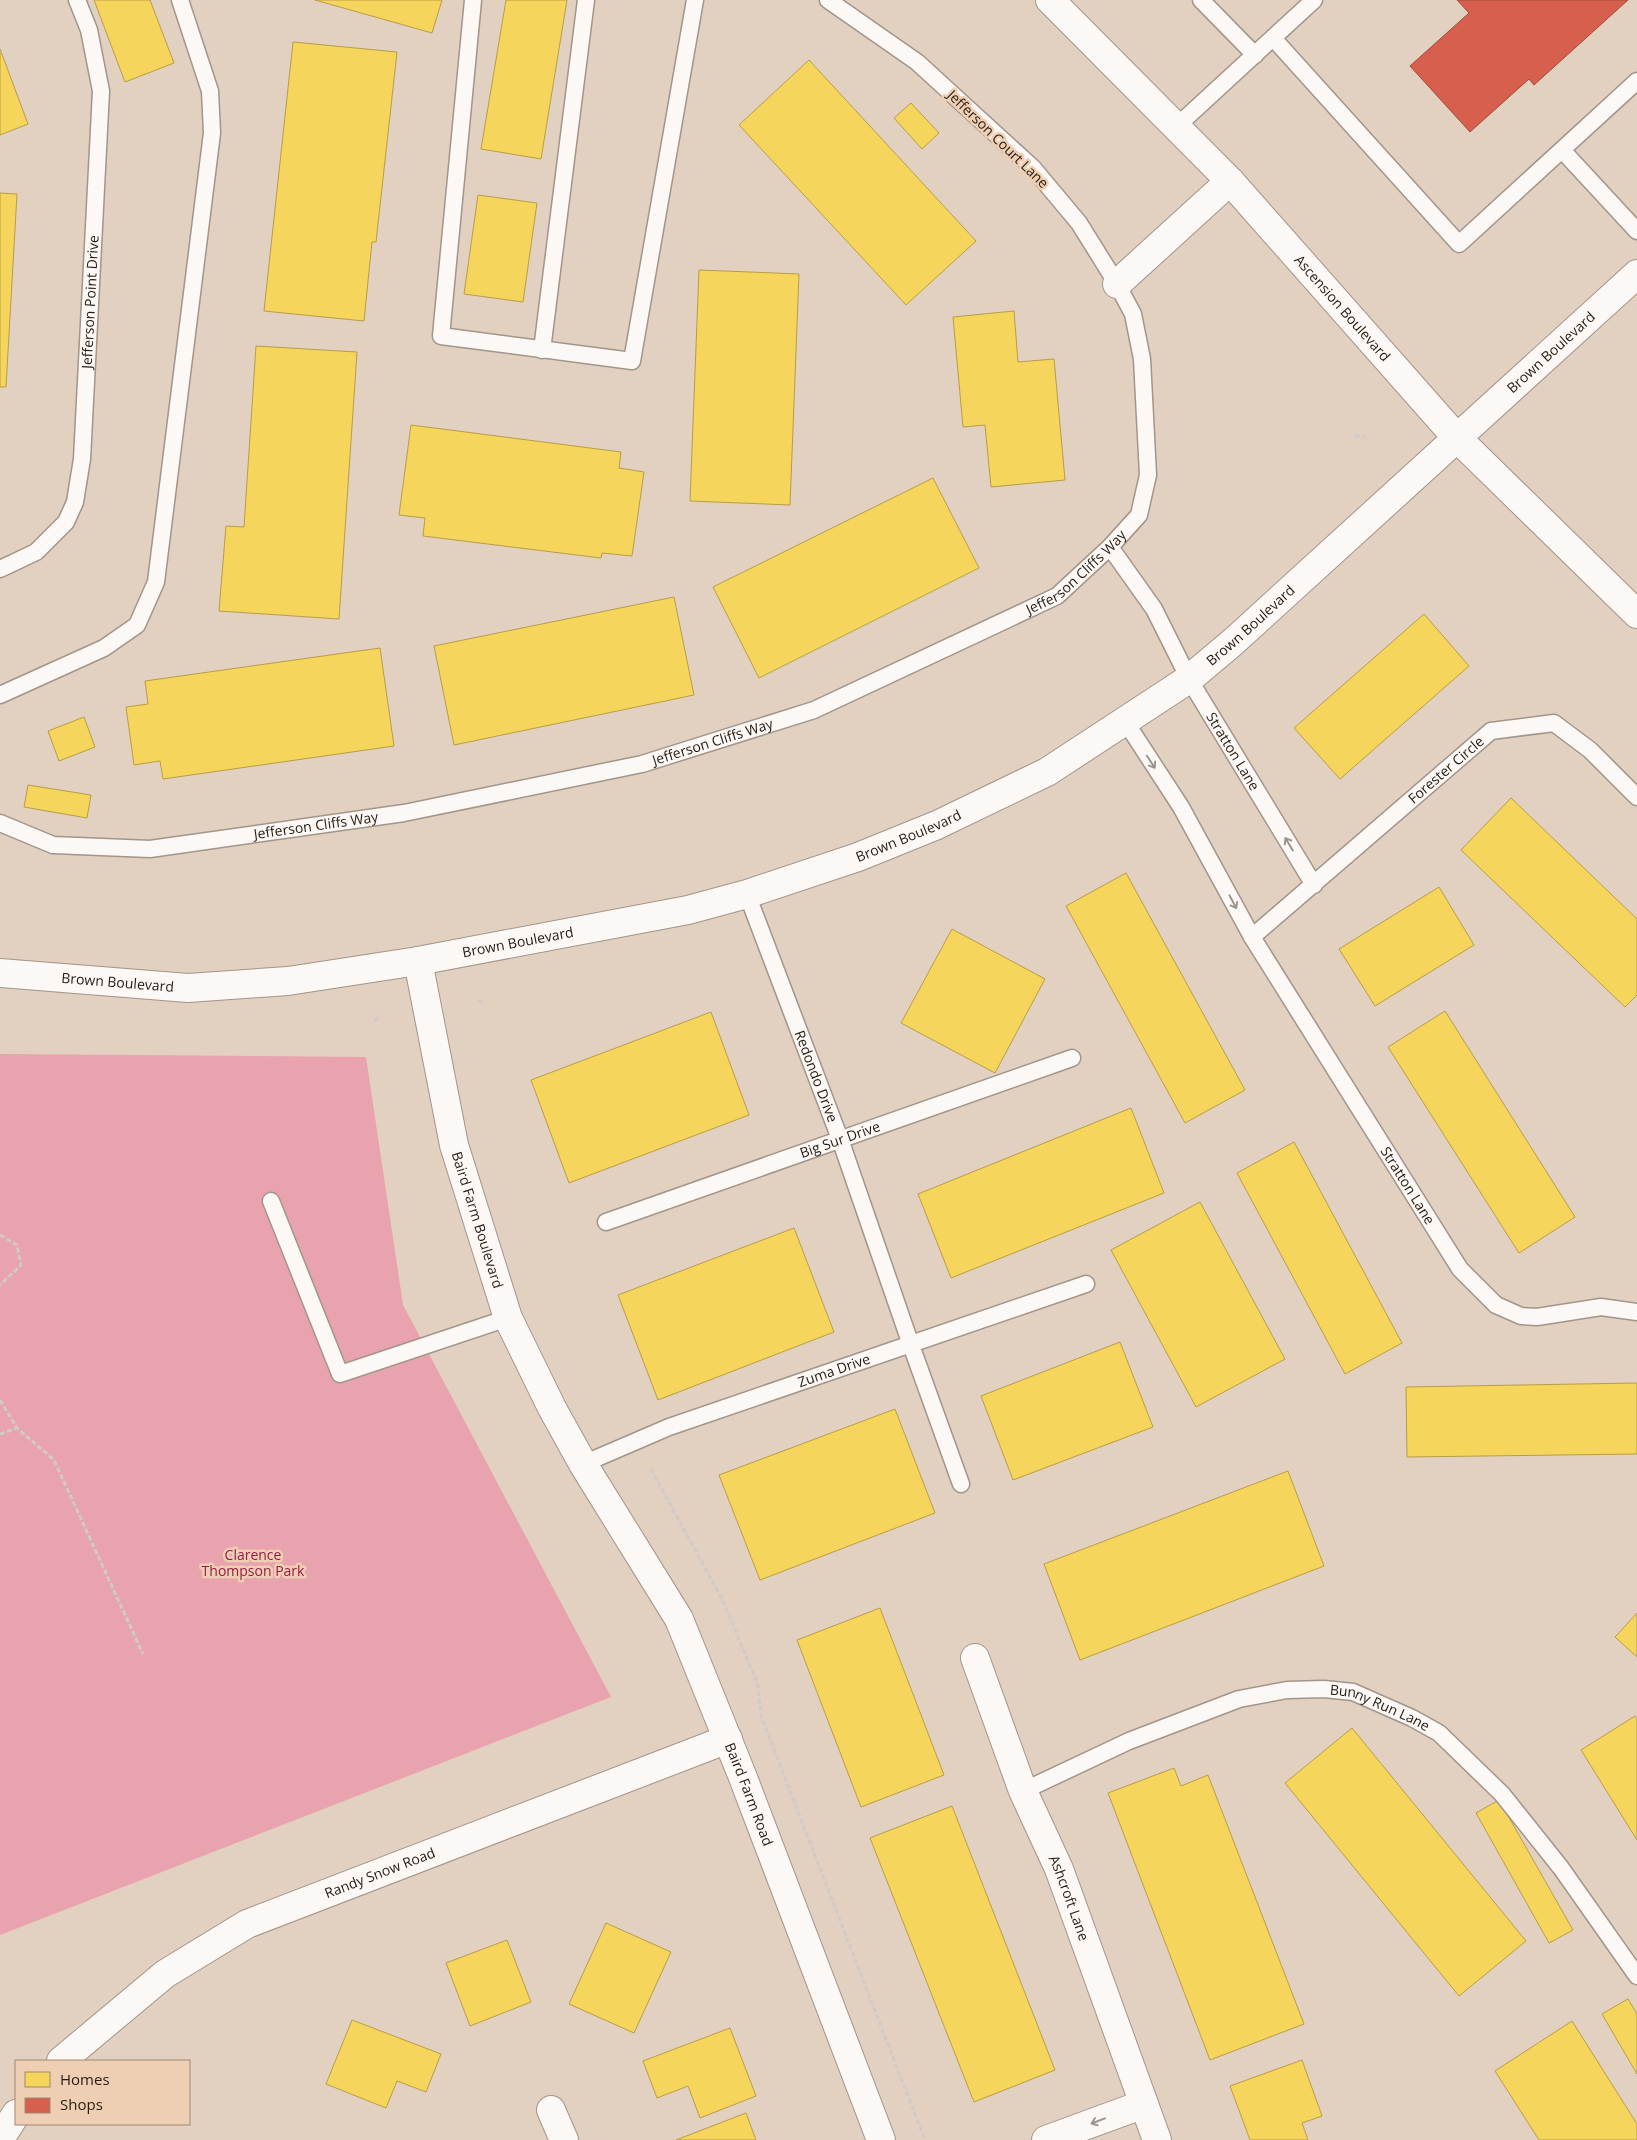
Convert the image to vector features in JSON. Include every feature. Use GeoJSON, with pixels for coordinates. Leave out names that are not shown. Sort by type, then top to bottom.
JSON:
{"type":"FeatureCollection","features":[{"type":"Feature","properties":{"kind":"street","name":"Ascension Boulevard"},"geometry":{"type":"LineString","coordinates":[[1050,0],[1230,181],[1457,438],[1637,614]]}},
{"type":"Feature","properties":{"kind":"street"},"geometry":{"type":"LineString","coordinates":[[1117,284],[1230,181]]}},
{"type":"Feature","properties":{"kind":"street","name":"Brown Boulevard"},"geometry":{"type":"LineString","coordinates":[[0,973],[188,988],[288,980],[418,961],[688,910],[747,894],[858,857],[937,825],[1047,772],[1189,679],[1240,636],[1637,274]]}},
{"type":"Feature","properties":{"kind":"street","name":"Baird Farm Boulevard"},"geometry":{"type":"LineString","coordinates":[[418,961],[454,1145],[508,1318],[552,1408],[583,1464]]}},
{"type":"Feature","properties":{"kind":"street","name":"Baird Farm Road"},"geometry":{"type":"LineString","coordinates":[[583,1464],[679,1619],[728,1739],[881,2140]]}},
{"type":"Feature","properties":{"kind":"street","name":"Ashcroft Lane"},"geometry":{"type":"LineString","coordinates":[[975,1658],[1023,1791],[1059,1869],[1157,2140]]}},
{"type":"Feature","properties":{"kind":"street","name":"Randy Snow Road"},"geometry":{"type":"LineString","coordinates":[[62,2060],[165,1974],[247,1924],[728,1739]]}},
{"type":"Feature","properties":{"kind":"street"},"geometry":{"type":"LineString","coordinates":[[1046,2140],[1144,2104]]}},
{"type":"Feature","properties":{"kind":"street"},"geometry":{"type":"LineString","coordinates":[[551,2110],[564,2140]]}},
{"type":"Feature","properties":{"kind":"street"},"geometry":{"type":"LineString","coordinates":[[0,2139],[15,2116]]}},
{"type":"Feature","properties":{"kind":"lane","name":"Jefferson Point Drive"},"geometry":{"type":"LineString","coordinates":[[0,570],[36,552],[66,522],[76,502],[82,459],[102,91],[90,30],[77,0]]}},
{"type":"Feature","properties":{"kind":"lane"},"geometry":{"type":"LineString","coordinates":[[0,695],[104,648],[137,625],[156,582],[212,133],[210,91],[180,0]]}},
{"type":"Feature","properties":{"kind":"lane"},"geometry":{"type":"LineString","coordinates":[[473,0],[441,336],[632,362],[694,0]]}},
{"type":"Feature","properties":{"kind":"lane"},"geometry":{"type":"LineString","coordinates":[[542,350],[586,0]]}},
{"type":"Feature","properties":{"kind":"lane","name":"Jefferson Court Lane"},"geometry":{"type":"LineString","coordinates":[[828,0],[917,62],[1033,168],[1079,223],[1117,284]]}},
{"type":"Feature","properties":{"kind":"lane"},"geometry":{"type":"LineString","coordinates":[[1201,0],[1255,55]]}},
{"type":"Feature","properties":{"kind":"lane"},"geometry":{"type":"LineString","coordinates":[[1176,128],[1314,0]]}},
{"type":"Feature","properties":{"kind":"lane"},"geometry":{"type":"LineString","coordinates":[[1273,38],[1459,244],[1637,81]]}},
{"type":"Feature","properties":{"kind":"lane"},"geometry":{"type":"LineString","coordinates":[[1562,150],[1637,231]]}},
{"type":"Feature","properties":{"kind":"lane","name":"Jefferson Cliffs Way"},"geometry":{"type":"LineString","coordinates":[[0,824],[53,846],[150,849],[404,813],[642,764],[822,706],[1057,596],[1110,547],[1139,515],[1148,475],[1142,359],[1132,314],[1117,284]]}},
{"type":"Feature","properties":{"kind":"lane","name":"Stratton Lane"},"geometry":{"type":"LineString","coordinates":[[1110,547],[1154,609],[1189,679],[1314,885]]}},
{"type":"Feature","properties":{"kind":"lane","name":"Stratton Lane"},"geometry":{"type":"LineString","coordinates":[[1124,721],[1181,807],[1252,937],[1460,1269],[1496,1305],[1521,1316],[1537,1317],[1601,1307],[1637,1312]]}},
{"type":"Feature","properties":{"kind":"lane","name":"Forester Circle"},"geometry":{"type":"LineString","coordinates":[[1314,885],[1491,731],[1554,723],[1590,750],[1637,798]]}},
{"type":"Feature","properties":{"kind":"lane"},"geometry":{"type":"LineString","coordinates":[[1252,937],[1314,885]]}},
{"type":"Feature","properties":{"kind":"lane","name":"Redondo Drive"},"geometry":{"type":"LineString","coordinates":[[747,894],[840,1139],[910,1345],[961,1484]]}},
{"type":"Feature","properties":{"kind":"lane","name":"Big Sur Drive"},"geometry":{"type":"LineString","coordinates":[[606,1222],[1072,1058]]}},
{"type":"Feature","properties":{"kind":"lane"},"geometry":{"type":"LineString","coordinates":[[271,1201],[340,1374],[508,1318]]}},
{"type":"Feature","properties":{"kind":"lane","name":"Zuma Drive"},"geometry":{"type":"LineString","coordinates":[[583,1464],[670,1427],[1086,1284]]}},
{"type":"Feature","properties":{"kind":"lane","name":"Bunny Run Lane"},"geometry":{"type":"LineString","coordinates":[[1023,1791],[1129,1741],[1239,1699],[1287,1690],[1324,1689],[1353,1692],[1412,1718],[1439,1733],[1502,1794],[1561,1868],[1637,1976]]}},
{"type":"Feature","properties":{"kind":"path"},"geometry":{"type":"LineString","coordinates":[[1354,436],[1365,437]]}},
{"type":"Feature","properties":{"kind":"path"},"geometry":{"type":"LineString","coordinates":[[374,1021],[379,1017]]}},
{"type":"Feature","properties":{"kind":"path"},"geometry":{"type":"LineString","coordinates":[[0,1235],[17,1245],[21,1266],[0,1285]]}},
{"type":"Feature","properties":{"kind":"path"},"geometry":{"type":"LineString","coordinates":[[0,1400],[18,1428],[54,1460],[143,1654]]}},
{"type":"Feature","properties":{"kind":"path"},"geometry":{"type":"LineString","coordinates":[[0,1434],[18,1428]]}},
{"type":"Feature","properties":{"kind":"path"},"geometry":{"type":"LineString","coordinates":[[650,1468],[723,1601],[758,1685],[762,1716],[925,2140]]}},
{"type":"Feature","properties":{"kind":"green space","name":"Clarence Thompson Park"},"geometry":{"type":"Polygon","coordinates":[[[0,1054],[366,1057],[403,1305],[611,1697],[0,1935],[0,1054]]]}},
{"type":"Feature","properties":{"kind":"building: Homes"},"geometry":{"type":"Polygon","coordinates":[[[94,0],[150,0],[174,63],[125,82],[94,0]]]}},
{"type":"Feature","properties":{"kind":"building: Homes"},"geometry":{"type":"Polygon","coordinates":[[[315,0],[442,0],[432,33],[315,0]]]}},
{"type":"Feature","properties":{"kind":"building: Homes"},"geometry":{"type":"Polygon","coordinates":[[[506,0],[567,0],[541,159],[481,149],[506,0]]]}},
{"type":"Feature","properties":{"kind":"building: Homes"},"geometry":{"type":"Polygon","coordinates":[[[293,42],[397,52],[376,242],[372,242],[364,321],[264,311],[293,42]]]}},
{"type":"Feature","properties":{"kind":"building: Homes"},"geometry":{"type":"Polygon","coordinates":[[[0,49],[28,124],[0,135],[0,49]]]}},
{"type":"Feature","properties":{"kind":"building: Homes"},"geometry":{"type":"Polygon","coordinates":[[[809,60],[976,241],[906,305],[739,125],[809,60]]]}},
{"type":"Feature","properties":{"kind":"building: Homes"},"geometry":{"type":"Polygon","coordinates":[[[911,103],[939,133],[922,149],[894,118],[911,103]]]}},
{"type":"Feature","properties":{"kind":"building: Homes"},"geometry":{"type":"Polygon","coordinates":[[[0,193],[17,194],[6,387],[0,387],[0,193]]]}},
{"type":"Feature","properties":{"kind":"building: Homes"},"geometry":{"type":"Polygon","coordinates":[[[478,195],[537,203],[523,302],[464,294],[478,195]]]}},
{"type":"Feature","properties":{"kind":"building: Homes"},"geometry":{"type":"Polygon","coordinates":[[[699,270],[799,274],[790,505],[690,501],[699,270]]]}},
{"type":"Feature","properties":{"kind":"building: Homes"},"geometry":{"type":"Polygon","coordinates":[[[1014,311],[1018,362],[1054,359],[1065,480],[991,487],[985,425],[963,427],[953,317],[1014,311]]]}},
{"type":"Feature","properties":{"kind":"building: Homes"},"geometry":{"type":"Polygon","coordinates":[[[256,346],[357,352],[339,619],[219,611],[226,526],[244,527],[256,346]]]}},
{"type":"Feature","properties":{"kind":"building: Homes"},"geometry":{"type":"Polygon","coordinates":[[[411,425],[621,452],[619,468],[644,472],[632,556],[602,553],[601,558],[423,536],[425,518],[399,515],[411,425]]]}},
{"type":"Feature","properties":{"kind":"building: Homes"},"geometry":{"type":"Polygon","coordinates":[[[933,478],[979,568],[759,678],[713,587],[933,478]]]}},
{"type":"Feature","properties":{"kind":"building: Homes"},"geometry":{"type":"Polygon","coordinates":[[[674,597],[694,695],[454,745],[434,646],[674,597]]]}},
{"type":"Feature","properties":{"kind":"building: Homes"},"geometry":{"type":"Polygon","coordinates":[[[1424,614],[1469,666],[1340,779],[1294,728],[1424,614]]]}},
{"type":"Feature","properties":{"kind":"building: Homes"},"geometry":{"type":"Polygon","coordinates":[[[380,648],[394,746],[163,779],[160,761],[134,765],[126,707],[148,704],[145,681],[380,648]]]}},
{"type":"Feature","properties":{"kind":"building: Homes"},"geometry":{"type":"Polygon","coordinates":[[[84,717],[95,747],[59,761],[48,731],[84,717]]]}},
{"type":"Feature","properties":{"kind":"building: Homes"},"geometry":{"type":"Polygon","coordinates":[[[28,785],[91,795],[87,818],[24,807],[28,785]]]}},
{"type":"Feature","properties":{"kind":"building: Homes"},"geometry":{"type":"Polygon","coordinates":[[[1511,798],[1637,919],[1637,995],[1625,1007],[1461,850],[1511,798]]]}},
{"type":"Feature","properties":{"kind":"building: Homes"},"geometry":{"type":"Polygon","coordinates":[[[1126,873],[1245,1090],[1185,1123],[1066,906],[1126,873]]]}},
{"type":"Feature","properties":{"kind":"building: Homes"},"geometry":{"type":"Polygon","coordinates":[[[1439,887],[1474,945],[1375,1006],[1339,949],[1439,887]]]}},
{"type":"Feature","properties":{"kind":"building: Homes"},"geometry":{"type":"Polygon","coordinates":[[[952,929],[1045,979],[995,1073],[901,1023],[952,929]]]}},
{"type":"Feature","properties":{"kind":"building: Homes"},"geometry":{"type":"Polygon","coordinates":[[[1445,1011],[1575,1217],[1519,1253],[1388,1047],[1445,1011]]]}},
{"type":"Feature","properties":{"kind":"building: Homes"},"geometry":{"type":"Polygon","coordinates":[[[711,1012],[749,1115],[569,1183],[531,1080],[711,1012]]]}},
{"type":"Feature","properties":{"kind":"building: Homes"},"geometry":{"type":"Polygon","coordinates":[[[1131,1108],[1164,1193],[951,1278],[918,1194],[1131,1108]]]}},
{"type":"Feature","properties":{"kind":"building: Homes"},"geometry":{"type":"Polygon","coordinates":[[[1294,1142],[1402,1343],[1345,1374],[1237,1173],[1294,1142]]]}},
{"type":"Feature","properties":{"kind":"building: Homes"},"geometry":{"type":"Polygon","coordinates":[[[1200,1202],[1285,1359],[1196,1407],[1111,1250],[1200,1202]]]}},
{"type":"Feature","properties":{"kind":"building: Homes"},"geometry":{"type":"Polygon","coordinates":[[[794,1228],[834,1332],[658,1400],[618,1295],[794,1228]]]}},
{"type":"Feature","properties":{"kind":"building: Homes"},"geometry":{"type":"Polygon","coordinates":[[[1120,1342],[1153,1427],[1013,1480],[981,1396],[1120,1342]]]}},
{"type":"Feature","properties":{"kind":"building: Homes"},"geometry":{"type":"Polygon","coordinates":[[[1637,1383],[1637,1454],[1407,1457],[1406,1387],[1637,1383]]]}},
{"type":"Feature","properties":{"kind":"building: Homes"},"geometry":{"type":"Polygon","coordinates":[[[895,1409],[935,1513],[760,1580],[719,1475],[895,1409]]]}},
{"type":"Feature","properties":{"kind":"building: Homes"},"geometry":{"type":"Polygon","coordinates":[[[1288,1471],[1324,1566],[1080,1660],[1044,1564],[1288,1471]]]}},
{"type":"Feature","properties":{"kind":"building: Homes"},"geometry":{"type":"Polygon","coordinates":[[[880,1608],[944,1775],[861,1807],[797,1640],[880,1608]]]}},
{"type":"Feature","properties":{"kind":"building: Homes"},"geometry":{"type":"Polygon","coordinates":[[[1637,1613],[1637,1657],[1615,1637],[1637,1613]]]}},
{"type":"Feature","properties":{"kind":"building: Homes"},"geometry":{"type":"Polygon","coordinates":[[[1635,1716],[1637,1719],[1637,1840],[1581,1750],[1635,1716]]]}},
{"type":"Feature","properties":{"kind":"building: Homes"},"geometry":{"type":"Polygon","coordinates":[[[1352,1728],[1526,1941],[1459,1996],[1285,1783],[1352,1728]]]}},
{"type":"Feature","properties":{"kind":"building: Homes"},"geometry":{"type":"Polygon","coordinates":[[[1174,1768],[1181,1786],[1208,1775],[1304,2024],[1210,2060],[1108,1793],[1174,1768]]]}},
{"type":"Feature","properties":{"kind":"building: Homes"},"geometry":{"type":"Polygon","coordinates":[[[1499,1800],[1573,1930],[1549,1943],[1476,1813],[1499,1800]]]}},
{"type":"Feature","properties":{"kind":"building: Homes"},"geometry":{"type":"Polygon","coordinates":[[[952,1806],[1055,2070],[974,2102],[870,1838],[952,1806]]]}},
{"type":"Feature","properties":{"kind":"building: Homes"},"geometry":{"type":"Polygon","coordinates":[[[606,1923],[671,1952],[634,2033],[569,2004],[606,1923]]]}},
{"type":"Feature","properties":{"kind":"building: Homes"},"geometry":{"type":"Polygon","coordinates":[[[507,1940],[531,2002],[470,2026],[446,1963],[507,1940]]]}},
{"type":"Feature","properties":{"kind":"building: Homes"},"geometry":{"type":"Polygon","coordinates":[[[1628,1999],[1637,2014],[1637,2074],[1602,2014],[1628,1999]]]}},
{"type":"Feature","properties":{"kind":"building: Homes"},"geometry":{"type":"Polygon","coordinates":[[[352,2020],[441,2054],[426,2092],[397,2081],[386,2108],[326,2084],[352,2020]]]}},
{"type":"Feature","properties":{"kind":"building: Homes"},"geometry":{"type":"Polygon","coordinates":[[[1572,2021],[1637,2124],[1637,2140],[1539,2140],[1495,2071],[1572,2021]]]}},
{"type":"Feature","properties":{"kind":"building: Homes"},"geometry":{"type":"Polygon","coordinates":[[[730,2028],[756,2096],[700,2118],[688,2086],[657,2098],[643,2061],[730,2028]]]}},
{"type":"Feature","properties":{"kind":"building: Homes"},"geometry":{"type":"Polygon","coordinates":[[[1302,2060],[1322,2116],[1302,2123],[1308,2140],[1250,2140],[1230,2086],[1302,2060]]]}},
{"type":"Feature","properties":{"kind":"building: Homes"},"geometry":{"type":"Polygon","coordinates":[[[746,2113],[756,2140],[676,2140],[746,2113]]]}},
{"type":"Feature","properties":{"kind":"building: Shops"},"geometry":{"type":"Polygon","coordinates":[[[1457,0],[1628,0],[1534,85],[1529,79],[1470,132],[1410,66],[1469,13],[1457,0]]]}}]}
